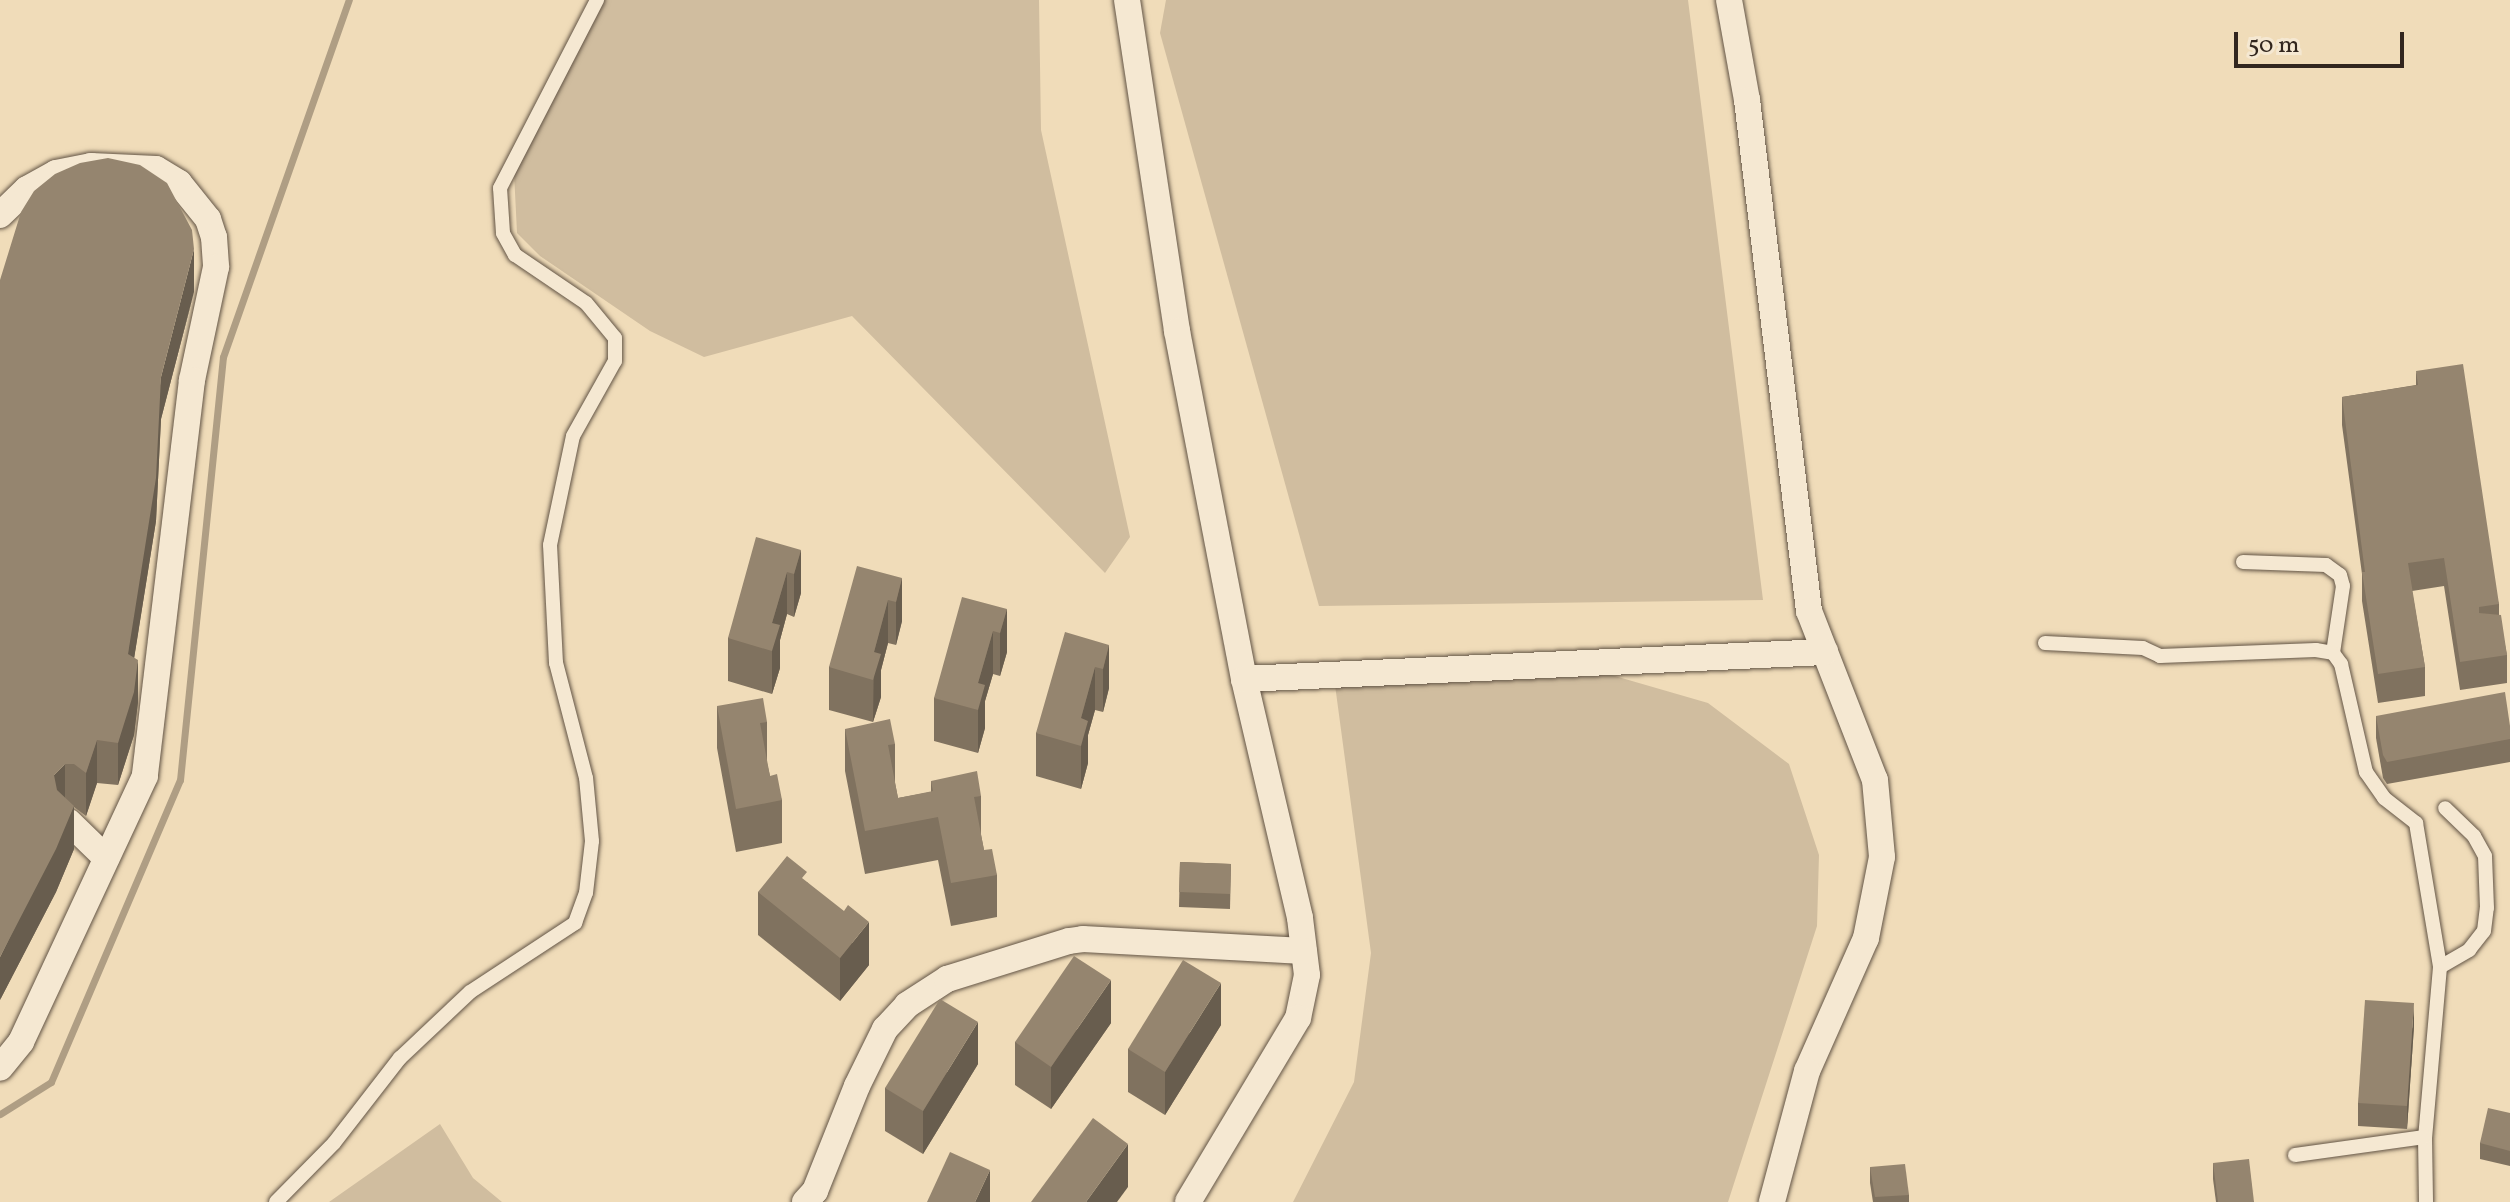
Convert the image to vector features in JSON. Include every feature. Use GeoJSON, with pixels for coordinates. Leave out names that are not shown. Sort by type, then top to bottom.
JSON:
{"type":"FeatureCollection","features":[{"type":"Feature","properties":{"kind":"street"},"geometry":{"type":"LineString","coordinates":[[1127,0],[1177,331],[1244,679],[1300,918],[1307,975],[1298,1018],[1188,1202]]}},
{"type":"Feature","properties":{"kind":"street"},"geometry":{"type":"LineString","coordinates":[[1729,0],[1747,100],[1809,611],[1875,780],[1882,857],[1866,938],[1807,1071],[1772,1202]]}},
{"type":"Feature","properties":{"kind":"street"},"geometry":{"type":"LineString","coordinates":[[0,215],[27,189],[56,173],[91,166],[126,165],[156,169],[179,183],[196,201],[214,237],[216,267],[192,380],[145,776],[21,1042],[0,1068]]}},
{"type":"Feature","properties":{"kind":"street"},"geometry":{"type":"LineString","coordinates":[[1244,679],[1825,652]]}},
{"type":"Feature","properties":{"kind":"street"},"geometry":{"type":"LineString","coordinates":[[69,822],[106,858]]}},
{"type":"Feature","properties":{"kind":"street"},"geometry":{"type":"LineString","coordinates":[[805,1202],[815,1191],[857,1086],[885,1029],[907,1005],[947,979],[1069,941],[1093,939],[1304,951]]}},
{"type":"Feature","properties":{"kind":"lane"},"geometry":{"type":"LineString","coordinates":[[276,1202],[334,1143],[400,1058],[470,992],[575,923],[586,893],[592,841],[586,778],[556,663],[550,545],[573,436],[615,361],[615,338],[586,303],[515,255],[503,233],[500,188],[597,0]]}},
{"type":"Feature","properties":{"kind":"lane"},"geometry":{"type":"LineString","coordinates":[[2243,562],[2326,565],[2340,575],[2343,586],[2333,653]]}},
{"type":"Feature","properties":{"kind":"lane"},"geometry":{"type":"LineString","coordinates":[[2045,643],[2143,648],[2160,656],[2316,650],[2333,653],[2341,664],[2366,772],[2384,798],[2416,823],[2440,967],[2425,1137],[2426,1202]]}},
{"type":"Feature","properties":{"kind":"lane"},"geometry":{"type":"LineString","coordinates":[[2440,967],[2469,950],[2484,931],[2487,908],[2485,856],[2474,836],[2445,808]]}},
{"type":"Feature","properties":{"kind":"lane"},"geometry":{"type":"LineString","coordinates":[[2295,1155],[2425,1137]]}},
{"type":"Feature","properties":{"kind":"shaded area"},"geometry":{"type":"Polygon","coordinates":[[[604,0],[1039,0],[1041,130],[1130,537],[1105,573],[852,316],[704,357],[650,331],[540,256],[517,233],[514,172],[604,0]]]}},
{"type":"Feature","properties":{"kind":"shaded area"},"geometry":{"type":"Polygon","coordinates":[[[1166,0],[1688,0],[1763,600],[1319,606],[1160,33],[1166,0]]]}},
{"type":"Feature","properties":{"kind":"shaded area"},"geometry":{"type":"Polygon","coordinates":[[[1594,670],[1708,703],[1789,764],[1819,855],[1817,926],[1728,1202],[1293,1202],[1354,1082],[1371,953],[1335,685],[1594,670]]]}},
{"type":"Feature","properties":{"kind":"shaded area"},"geometry":{"type":"Polygon","coordinates":[[[440,1124],[473,1178],[502,1202],[329,1202],[440,1124]]]}},
{"type":"Feature","properties":{"kind":"building"},"geometry":{"type":"Polygon","coordinates":[[[108,158],[140,165],[167,183],[192,230],[194,249],[161,377],[156,478],[128,654],[138,660],[134,692],[118,743],[97,740],[86,773],[74,764],[65,764],[54,775],[57,790],[74,806],[56,849],[0,957],[0,280],[21,212],[34,191],[55,174],[80,163],[108,158]]]}},
{"type":"Feature","properties":{"kind":"building"},"geometry":{"type":"Polygon","coordinates":[[[2463,364],[2499,604],[2479,607],[2479,613],[2501,615],[2507,655],[2460,662],[2444,558],[2408,563],[2425,667],[2378,674],[2362,572],[2365,572],[2342,397],[2418,385],[2416,371],[2463,364]]]}},
{"type":"Feature","properties":{"kind":"building"},"geometry":{"type":"Polygon","coordinates":[[[756,537],[801,550],[794,574],[787,572],[772,623],[780,625],[772,651],[728,638],[756,537]]]}},
{"type":"Feature","properties":{"kind":"building"},"geometry":{"type":"Polygon","coordinates":[[[857,566],[902,578],[896,602],[888,600],[874,652],[881,654],[873,680],[829,667],[857,566]]]}},
{"type":"Feature","properties":{"kind":"building"},"geometry":{"type":"Polygon","coordinates":[[[962,597],[1007,609],[1000,633],[993,631],[978,683],[985,685],[978,710],[934,698],[962,597]]]}},
{"type":"Feature","properties":{"kind":"building"},"geometry":{"type":"Polygon","coordinates":[[[1065,632],[1109,645],[1103,669],[1095,667],[1081,718],[1088,721],[1081,746],[1036,733],[1065,632]]]}},
{"type":"Feature","properties":{"kind":"building"},"geometry":{"type":"Polygon","coordinates":[[[2505,692],[2510,739],[2387,762],[2383,755],[2376,716],[2505,692]]]}},
{"type":"Feature","properties":{"kind":"building"},"geometry":{"type":"Polygon","coordinates":[[[763,698],[767,722],[760,723],[770,776],[777,774],[782,800],[736,809],[717,706],[763,698]]]}},
{"type":"Feature","properties":{"kind":"building"},"geometry":{"type":"Polygon","coordinates":[[[890,719],[895,744],[888,745],[898,798],[933,791],[931,781],[977,771],[981,796],[974,797],[984,850],[992,849],[997,875],[951,883],[938,817],[865,831],[845,729],[890,719]]]}},
{"type":"Feature","properties":{"kind":"building"},"geometry":{"type":"Polygon","coordinates":[[[787,856],[807,872],[802,878],[844,911],[848,905],[869,922],[840,958],[758,892],[787,856]]]}},
{"type":"Feature","properties":{"kind":"building"},"geometry":{"type":"Polygon","coordinates":[[[1180,862],[1231,864],[1230,894],[1179,892],[1180,862]]]}},
{"type":"Feature","properties":{"kind":"building"},"geometry":{"type":"Polygon","coordinates":[[[1074,956],[1111,980],[1051,1067],[1015,1042],[1074,956]]]}},
{"type":"Feature","properties":{"kind":"building"},"geometry":{"type":"Polygon","coordinates":[[[1183,960],[1221,983],[1165,1072],[1128,1049],[1183,960]]]}},
{"type":"Feature","properties":{"kind":"building"},"geometry":{"type":"Polygon","coordinates":[[[940,999],[978,1022],[923,1111],[885,1088],[940,999]]]}},
{"type":"Feature","properties":{"kind":"building"},"geometry":{"type":"Polygon","coordinates":[[[2365,1000],[2414,1003],[2407,1106],[2358,1103],[2365,1000]]]}},
{"type":"Feature","properties":{"kind":"building"},"geometry":{"type":"Polygon","coordinates":[[[2488,1108],[2510,1113],[2510,1151],[2480,1143],[2488,1108]]]}},
{"type":"Feature","properties":{"kind":"building"},"geometry":{"type":"Polygon","coordinates":[[[1093,1118],[1128,1144],[1086,1202],[1031,1202],[1093,1118]]]}},
{"type":"Feature","properties":{"kind":"building"},"geometry":{"type":"Polygon","coordinates":[[[950,1152],[990,1170],[975,1202],[927,1202],[950,1152]]]}},
{"type":"Feature","properties":{"kind":"building"},"geometry":{"type":"Polygon","coordinates":[[[2249,1159],[2254,1202],[2218,1202],[2213,1163],[2249,1159]]]}},
{"type":"Feature","properties":{"kind":"building"},"geometry":{"type":"Polygon","coordinates":[[[1905,1164],[1909,1195],[1875,1197],[1870,1167],[1905,1164]]]}},
{"type":"Feature","properties":{"kind":"waterway"},"geometry":{"type":"LineString","coordinates":[[0,1114],[51,1082],[180,780],[223,357],[349,0]]}}]}
